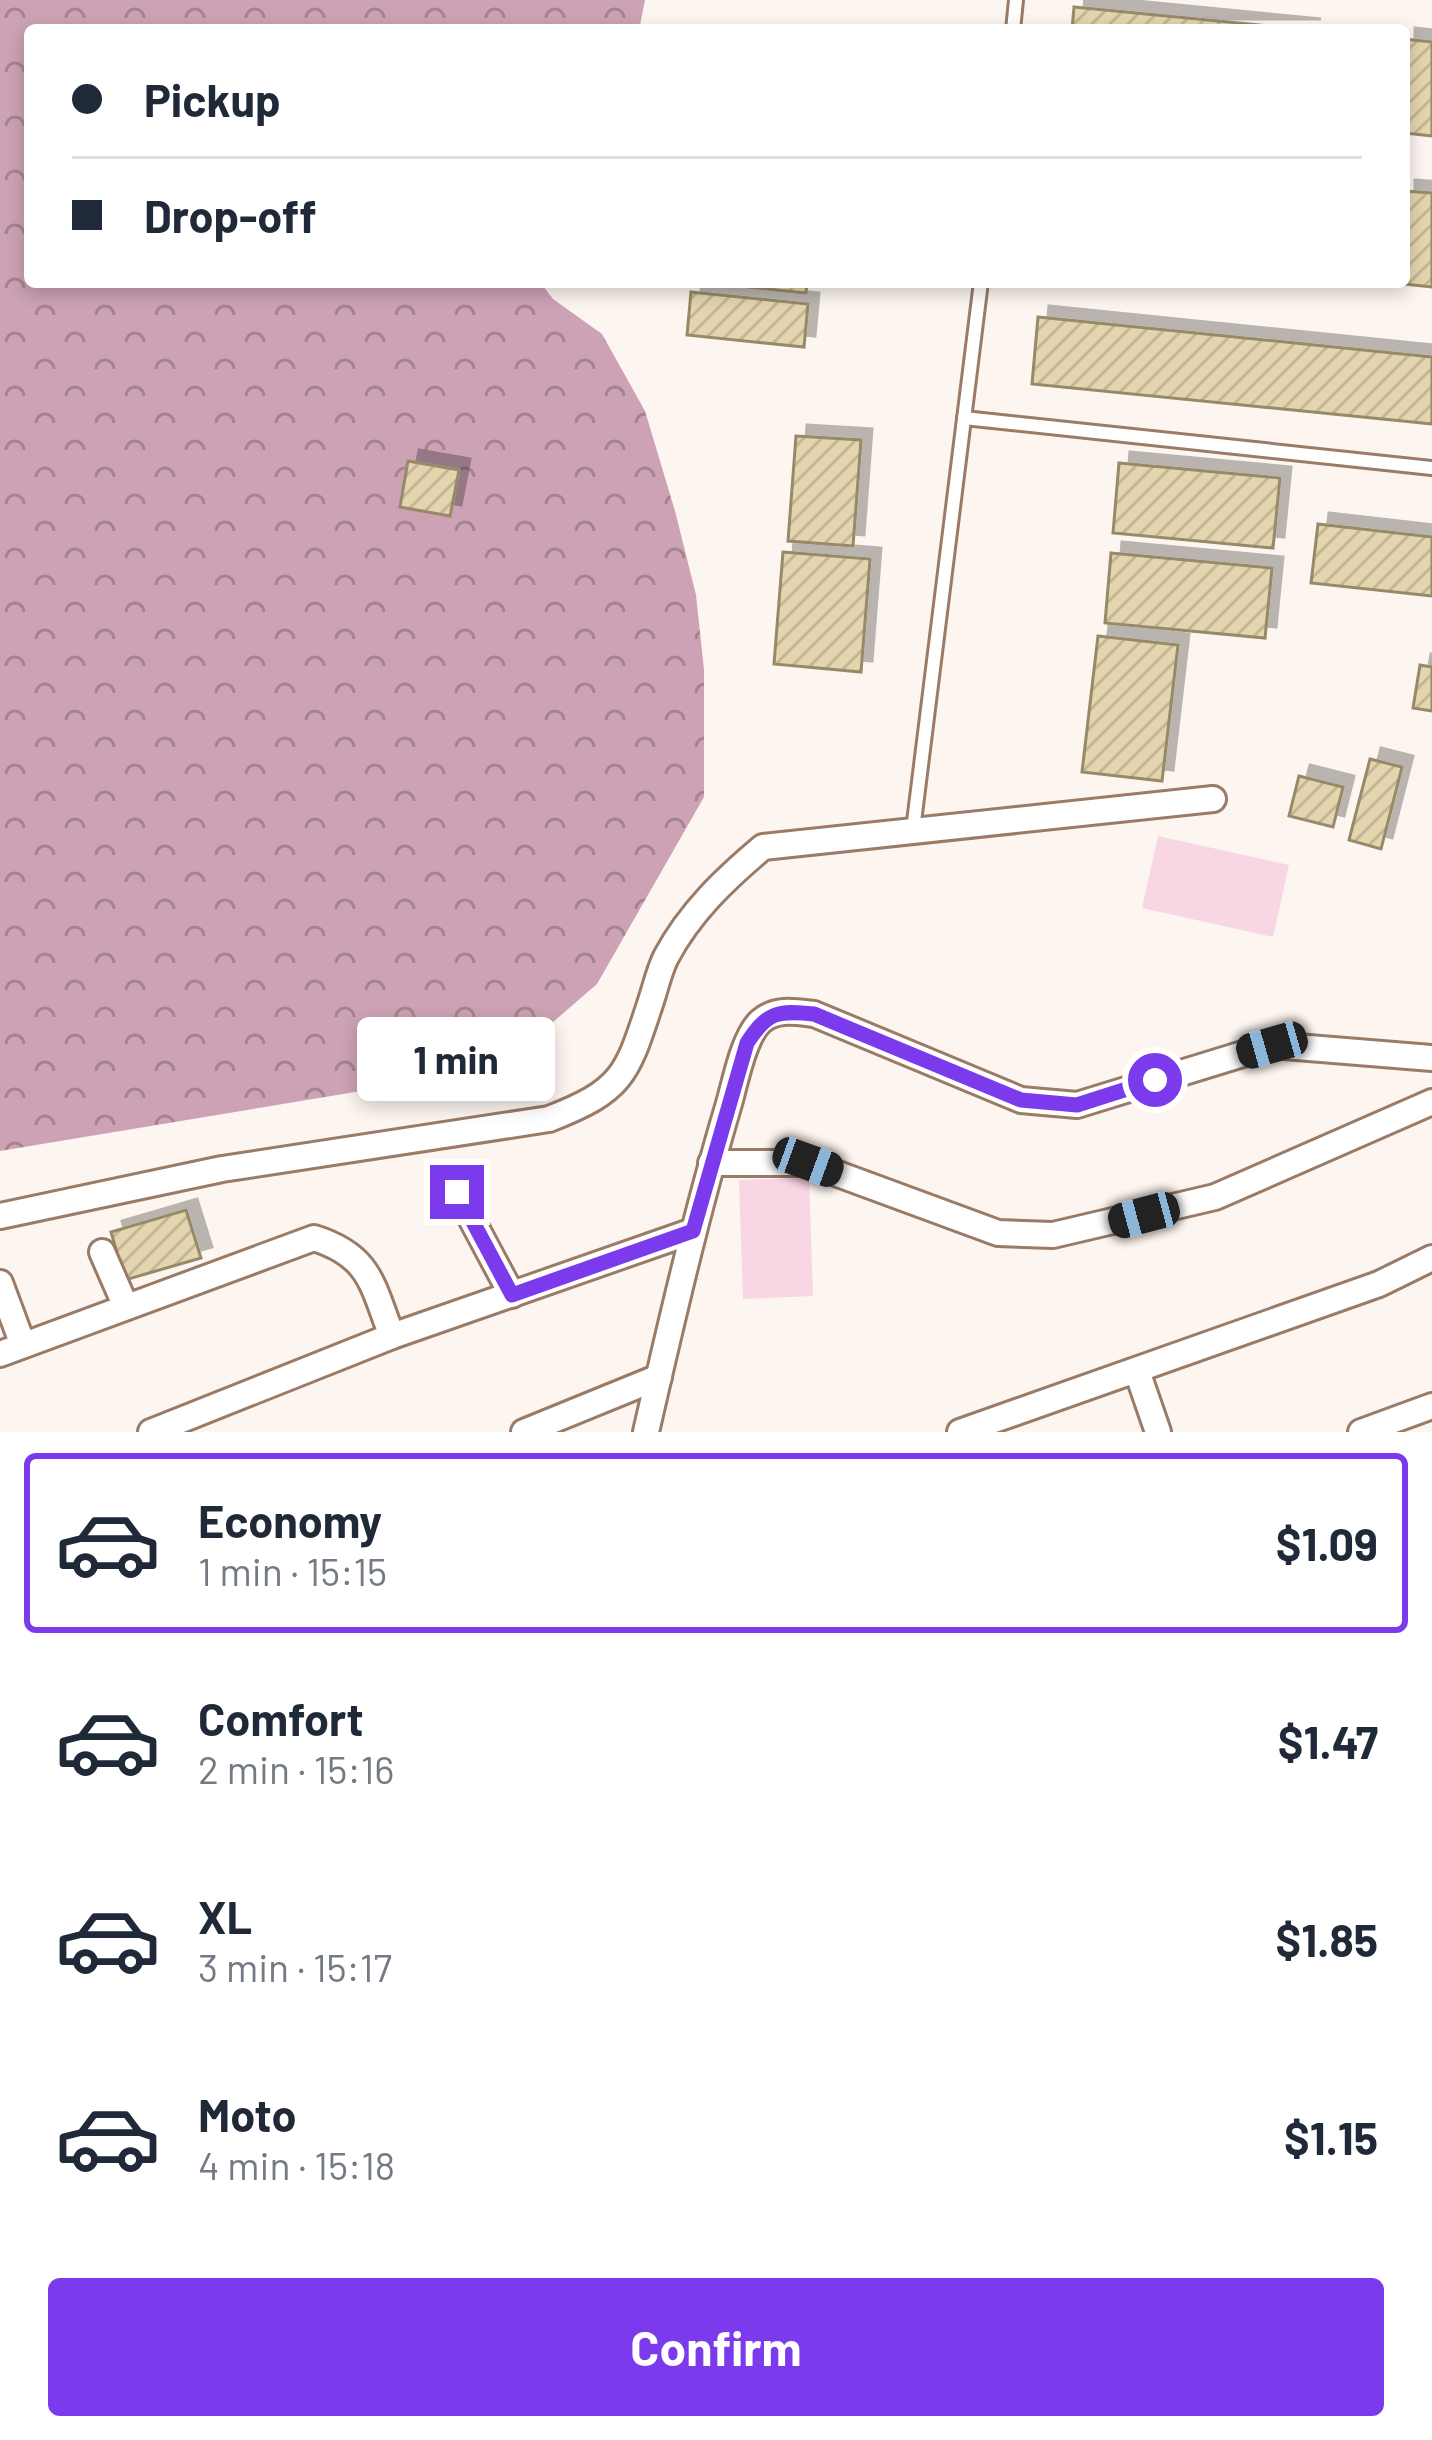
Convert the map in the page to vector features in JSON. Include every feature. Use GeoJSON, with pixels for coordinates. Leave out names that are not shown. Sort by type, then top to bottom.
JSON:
{"type":"FeatureCollection","features":[{"type":"Feature","properties":{"kind":"street"},"geometry":{"type":"LineString","coordinates":[[0,1216],[222,1169],[549,1119],[589,1104],[618,1082],[632,1061],[664,961],[683,928],[716,887],[764,847],[1213,799]]}},
{"type":"Feature","properties":{"kind":"street"},"geometry":{"type":"LineString","coordinates":[[646,1432],[712,1162],[747,1043],[761,1021],[785,1011],[814,1014],[1021,1100],[1077,1105],[1272,1045],[1432,1058]]}},
{"type":"Feature","properties":{"kind":"street"},"geometry":{"type":"LineString","coordinates":[[712,1162],[808,1162],[998,1233],[1053,1235],[1215,1197],[1432,1102]]}},
{"type":"Feature","properties":{"kind":"street"},"geometry":{"type":"LineString","coordinates":[[457,1192],[512,1295]]}},
{"type":"Feature","properties":{"kind":"street"},"geometry":{"type":"LineString","coordinates":[[151,1432],[392,1336],[693,1231]]}},
{"type":"Feature","properties":{"kind":"street"},"geometry":{"type":"LineString","coordinates":[[0,1283],[12,1350],[314,1238],[336,1245],[364,1265],[392,1336]]}},
{"type":"Feature","properties":{"kind":"street"},"geometry":{"type":"LineString","coordinates":[[102,1252],[126,1307]]}},
{"type":"Feature","properties":{"kind":"street"},"geometry":{"type":"LineString","coordinates":[[960,1432],[1379,1284],[1432,1258]]}},
{"type":"Feature","properties":{"kind":"street"},"geometry":{"type":"LineString","coordinates":[[1137,1370],[1158,1432]]}},
{"type":"Feature","properties":{"kind":"street"},"geometry":{"type":"LineString","coordinates":[[524,1432],[659,1377]]}},
{"type":"Feature","properties":{"kind":"street"},"geometry":{"type":"LineString","coordinates":[[1360,1432],[1432,1406]]}},
{"type":"Feature","properties":{"kind":"lane"},"geometry":{"type":"LineString","coordinates":[[913,830],[980,288]]}},
{"type":"Feature","properties":{"kind":"lane"},"geometry":{"type":"LineString","coordinates":[[964,418],[1432,468]]}},
{"type":"Feature","properties":{"kind":"shaded area"},"geometry":{"type":"Polygon","coordinates":[[[1158,836],[1289,865],[1273,937],[1142,908],[1158,836]]]}},
{"type":"Feature","properties":{"kind":"shaded area"},"geometry":{"type":"Polygon","coordinates":[[[809,1178],[813,1296],[743,1299],[739,1180],[809,1178]]]}},
{"type":"Feature","properties":{"kind":"green space"},"geometry":{"type":"Polygon","coordinates":[[[0,0],[645,0],[640,24],[24,24],[24,288],[545,288],[602,334],[645,411],[696,595],[704,670],[704,797],[597,984],[500,1068],[0,1151],[0,0]]]}},
{"type":"Feature","properties":{"kind":"building"},"geometry":{"type":"Polygon","coordinates":[[[1074,7],[1248,24],[1073,24],[1074,7]]]}},
{"type":"Feature","properties":{"kind":"building"},"geometry":{"type":"Polygon","coordinates":[[[1410,40],[1432,42],[1432,136],[1410,134],[1410,40]]]}},
{"type":"Feature","properties":{"kind":"building"},"geometry":{"type":"Polygon","coordinates":[[[1410,191],[1432,193],[1432,287],[1410,285],[1410,191]]]}},
{"type":"Feature","properties":{"kind":"building"},"geometry":{"type":"Polygon","coordinates":[[[757,288],[806,288],[806,293],[757,288]]]}},
{"type":"Feature","properties":{"kind":"building"},"geometry":{"type":"Polygon","coordinates":[[[691,292],[808,304],[804,347],[687,335],[691,292]]]}},
{"type":"Feature","properties":{"kind":"building"},"geometry":{"type":"Polygon","coordinates":[[[1038,317],[1432,357],[1432,424],[1032,384],[1038,317]]]}},
{"type":"Feature","properties":{"kind":"building"},"geometry":{"type":"Polygon","coordinates":[[[796,436],[861,440],[853,546],[788,541],[796,436]]]}},
{"type":"Feature","properties":{"kind":"building"},"geometry":{"type":"Polygon","coordinates":[[[408,461],[459,470],[450,516],[400,507],[408,461]]]}},
{"type":"Feature","properties":{"kind":"building"},"geometry":{"type":"Polygon","coordinates":[[[1119,463],[1280,478],[1273,548],[1113,533],[1119,463]]]}},
{"type":"Feature","properties":{"kind":"building"},"geometry":{"type":"Polygon","coordinates":[[[1318,524],[1432,537],[1432,596],[1311,583],[1318,524]]]}},
{"type":"Feature","properties":{"kind":"building"},"geometry":{"type":"Polygon","coordinates":[[[783,552],[870,559],[861,672],[774,664],[783,552]]]}},
{"type":"Feature","properties":{"kind":"building"},"geometry":{"type":"Polygon","coordinates":[[[1111,553],[1272,568],[1265,638],[1105,623],[1111,553]]]}},
{"type":"Feature","properties":{"kind":"building"},"geometry":{"type":"Polygon","coordinates":[[[1098,636],[1178,645],[1162,781],[1082,772],[1098,636]]]}},
{"type":"Feature","properties":{"kind":"building"},"geometry":{"type":"Polygon","coordinates":[[[1420,665],[1432,667],[1432,711],[1413,708],[1420,665]]]}},
{"type":"Feature","properties":{"kind":"building"},"geometry":{"type":"Polygon","coordinates":[[[1370,759],[1402,767],[1381,849],[1349,840],[1370,759]]]}},
{"type":"Feature","properties":{"kind":"building"},"geometry":{"type":"Polygon","coordinates":[[[1299,776],[1343,787],[1333,827],[1289,816],[1299,776]]]}},
{"type":"Feature","properties":{"kind":"building"},"geometry":{"type":"Polygon","coordinates":[[[186,1210],[201,1258],[125,1280],[111,1232],[186,1210]]]}},
{"type":"Feature","properties":{"kind":"route"},"geometry":{"type":"LineString","coordinates":[[457,1192],[512,1295],[693,1231],[747,1043],[761,1021],[785,1011],[814,1014],[1021,1100],[1077,1105],[1155,1080]]}}]}
